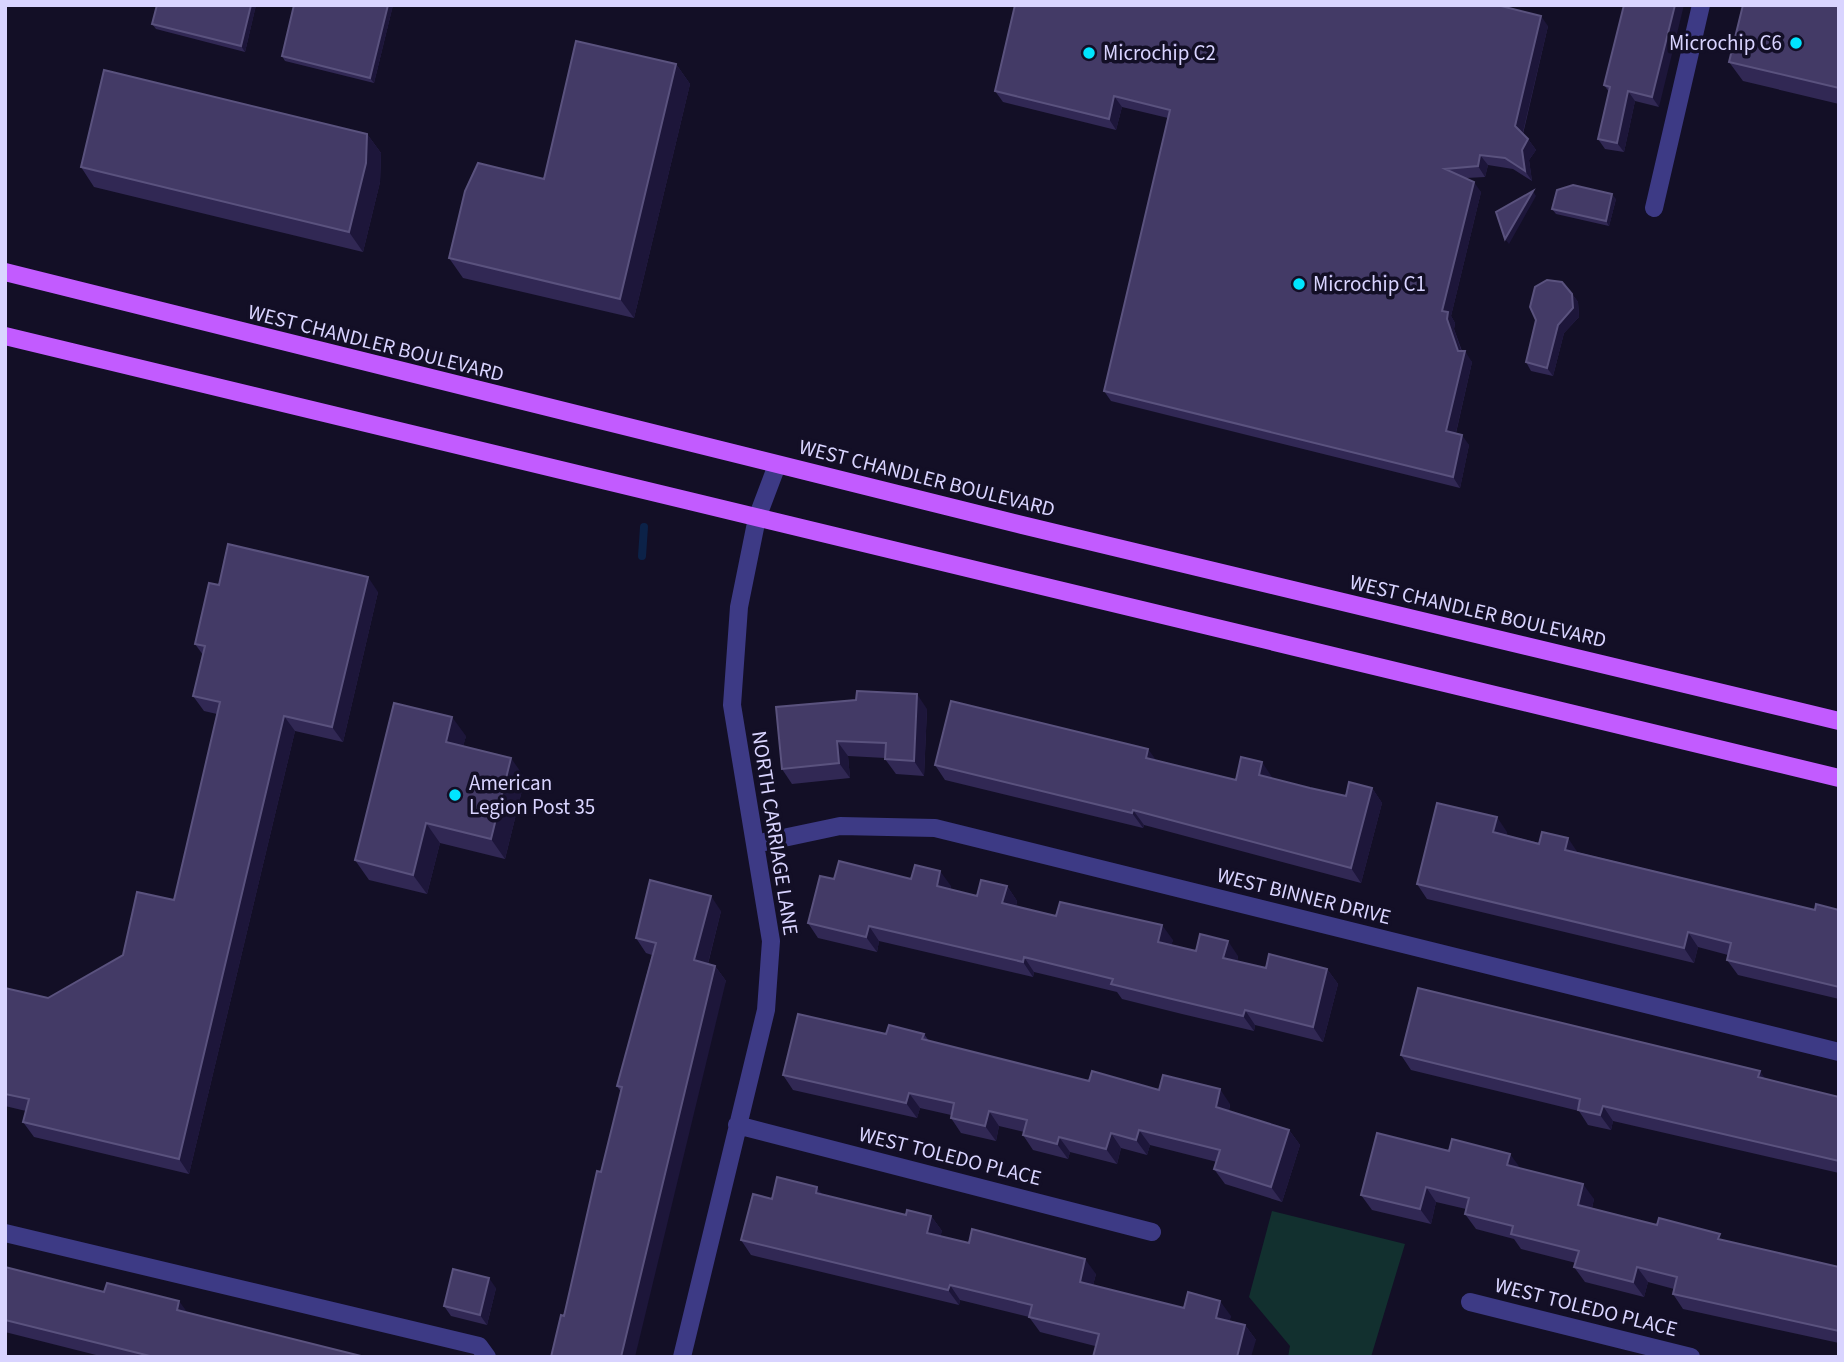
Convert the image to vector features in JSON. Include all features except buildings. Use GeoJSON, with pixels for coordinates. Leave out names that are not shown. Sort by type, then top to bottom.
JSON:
{"type":"FeatureCollection","features":[{"type":"Feature","properties":{"kind":"main road","name":"WEST CHANDLER BOULEVARD"},"geometry":{"type":"LineString","coordinates":[[5,272],[776,465],[1839,721]]}},
{"type":"Feature","properties":{"kind":"main road"},"geometry":{"type":"LineString","coordinates":[[5,336],[1839,778]]}},
{"type":"Feature","properties":{"kind":"street"},"geometry":{"type":"LineString","coordinates":[[1654,208],[1701,5]]}},
{"type":"Feature","properties":{"kind":"street","name":"NORTH CARRIAGE LANE"},"geometry":{"type":"LineString","coordinates":[[682,1357],[766,1010],[771,941],[732,705],[739,607],[757,517],[776,465]]}},
{"type":"Feature","properties":{"kind":"street","name":"WEST BINNER DRIVE"},"geometry":{"type":"LineString","coordinates":[[755,844],[840,826],[935,828],[1839,1052]]}},
{"type":"Feature","properties":{"kind":"street","name":"WEST TOLEDO PLACE"},"geometry":{"type":"LineString","coordinates":[[737,1125],[1152,1232]]}},
{"type":"Feature","properties":{"kind":"street"},"geometry":{"type":"LineString","coordinates":[[5,1233],[479,1346],[486,1357]]}},
{"type":"Feature","properties":{"kind":"street","name":"WEST TOLEDO PLACE"},"geometry":{"type":"LineString","coordinates":[[1470,1302],[1691,1357]]}},
{"type":"Feature","properties":{"kind":"green space"},"geometry":{"type":"Polygon","coordinates":[[[1272,1211],[1405,1244],[1371,1357],[1288,1357],[1290,1346],[1249,1297],[1272,1211]]]}},
{"type":"Feature","properties":{"kind":"waterway"},"geometry":{"type":"LineString","coordinates":[[642,556],[644,527]]}},
{"type":"Feature","properties":{"kind":"place","name":"Microchip C6"},"geometry":{"type":"Point","coordinates":[1796,43]}},
{"type":"Feature","properties":{"kind":"place","name":"Microchip C2"},"geometry":{"type":"Point","coordinates":[1089,53]}},
{"type":"Feature","properties":{"kind":"place","name":"Microchip C1"},"geometry":{"type":"Point","coordinates":[1299,284]}},
{"type":"Feature","properties":{"kind":"place","name":"American Legion Post 35"},"geometry":{"type":"Point","coordinates":[455,795]}}]}
